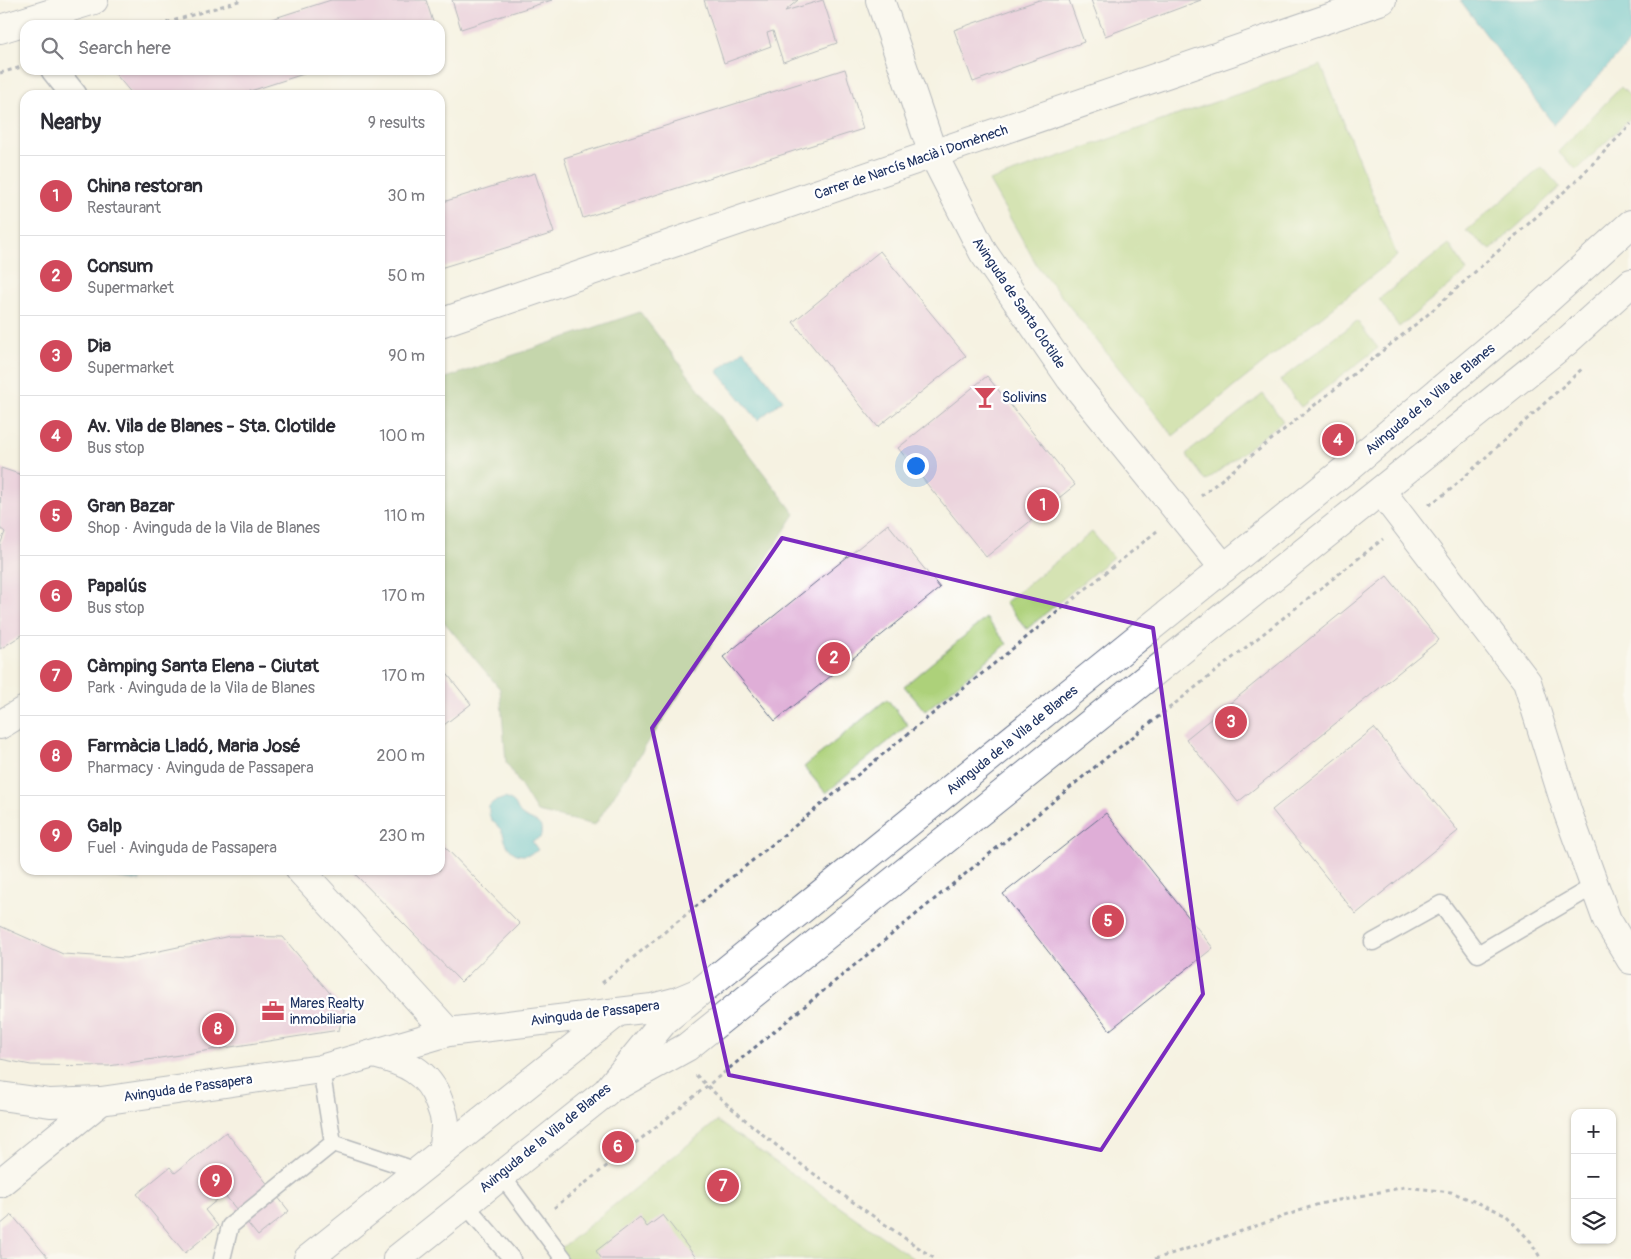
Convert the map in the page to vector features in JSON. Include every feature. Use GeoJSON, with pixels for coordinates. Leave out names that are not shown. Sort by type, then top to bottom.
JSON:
{"type":"FeatureCollection","features":[{"type":"Feature","properties":{"kind":"street"},"geometry":{"type":"LineString","coordinates":[[37,20],[94,0]]}},
{"type":"Feature","properties":{"kind":"street","name":"Avinguda de Santa Clotilde"},"geometry":{"type":"LineString","coordinates":[[880,0],[933,154],[982,252],[1070,378],[1224,568]]}},
{"type":"Feature","properties":{"kind":"street","name":"Carrer de Narcís Macià i Domènech"},"geometry":{"type":"LineString","coordinates":[[445,321],[1382,0]]}},
{"type":"Feature","properties":{"kind":"street"},"geometry":{"type":"LineString","coordinates":[[58,75],[70,90]]}},
{"type":"Feature","properties":{"kind":"street","name":"Avinguda de la Vila de Blanes"},"geometry":{"type":"LineString","coordinates":[[397,1259],[606,1092],[665,1020],[1350,466],[1531,315],[1631,224]]}},
{"type":"Feature","properties":{"kind":"street"},"geometry":{"type":"LineString","coordinates":[[606,1092],[687,1047],[1567,341],[1631,283]]}},
{"type":"Feature","properties":{"kind":"street"},"geometry":{"type":"LineString","coordinates":[[1381,491],[1527,682],[1568,814],[1594,886],[1607,920],[1631,960]]}},
{"type":"Feature","properties":{"kind":"street"},"geometry":{"type":"LineString","coordinates":[[0,725],[20,713]]}},
{"type":"Feature","properties":{"kind":"street"},"geometry":{"type":"LineString","coordinates":[[305,875],[448,1032]]}},
{"type":"Feature","properties":{"kind":"street","name":"Avinguda de Passapera"},"geometry":{"type":"LineString","coordinates":[[0,1096],[50,1103],[101,1101],[321,1069],[448,1032],[652,1008],[699,993]]}},
{"type":"Feature","properties":{"kind":"street"},"geometry":{"type":"LineString","coordinates":[[308,1259],[618,1012]]}},
{"type":"Feature","properties":{"kind":"street"},"geometry":{"type":"LineString","coordinates":[[374,1054],[394,1059],[411,1067],[424,1077],[434,1090],[445,1124],[442,1152]]}},
{"type":"Feature","properties":{"kind":"street"},"geometry":{"type":"LineString","coordinates":[[0,1183],[101,1101]]}},
{"type":"Feature","properties":{"kind":"lane"},"geometry":{"type":"LineString","coordinates":[[1373,942],[1441,904],[1478,954],[1594,886]]}},
{"type":"Feature","properties":{"kind":"lane"},"geometry":{"type":"LineString","coordinates":[[321,1069],[334,1143]]}},
{"type":"Feature","properties":{"kind":"lane"},"geometry":{"type":"LineString","coordinates":[[334,1143],[418,1171]]}},
{"type":"Feature","properties":{"kind":"lane"},"geometry":{"type":"LineString","coordinates":[[222,1259],[230,1226],[334,1143]]}},
{"type":"Feature","properties":{"kind":"lane"},"geometry":{"type":"LineString","coordinates":[[501,1175],[564,1259]]}},
{"type":"Feature","properties":{"kind":"lane"},"geometry":{"type":"LineString","coordinates":[[465,1204],[512,1259]]}},
{"type":"Feature","properties":{"kind":"path"},"geometry":{"type":"LineString","coordinates":[[176,20],[242,0]]}},
{"type":"Feature","properties":{"kind":"path"},"geometry":{"type":"LineString","coordinates":[[0,73],[20,67]]}},
{"type":"Feature","properties":{"kind":"path"},"geometry":{"type":"LineString","coordinates":[[595,989],[1179,514],[1426,316],[1576,181],[1631,124]]}},
{"type":"Feature","properties":{"kind":"path"},"geometry":{"type":"LineString","coordinates":[[536,1222],[731,1066],[1101,762],[1405,522],[1450,490],[1588,364]]}},
{"type":"Feature","properties":{"kind":"path"},"geometry":{"type":"LineString","coordinates":[[678,1051],[690,1069],[752,1127],[818,1177],[935,1259]]}},
{"type":"Feature","properties":{"kind":"path"},"geometry":{"type":"LineString","coordinates":[[1155,1259],[1319,1204],[1405,1187],[1452,1192],[1505,1214],[1531,1242],[1542,1259]]}},
{"type":"Feature","properties":{"kind":"highlighted area"},"geometry":{"type":"Polygon","coordinates":[[[782,538],[1153,628],[1203,994],[1101,1150],[729,1075],[652,728],[782,538]]]}},
{"type":"Feature","properties":{"kind":"green space"},"geometry":{"type":"Polygon","coordinates":[[[1321,65],[1397,256],[1173,436],[1038,267],[989,181],[1321,65]]]}},
{"type":"Feature","properties":{"kind":"green space"},"geometry":{"type":"Polygon","coordinates":[[[1621,87],[1631,97],[1631,118],[1577,170],[1558,152],[1621,87]]]}},
{"type":"Feature","properties":{"kind":"green space"},"geometry":{"type":"Polygon","coordinates":[[[1542,167],[1560,187],[1491,250],[1466,231],[1542,167]]]}},
{"type":"Feature","properties":{"kind":"green space"},"geometry":{"type":"Polygon","coordinates":[[[1449,244],[1467,271],[1399,327],[1379,299],[1449,244]]]}},
{"type":"Feature","properties":{"kind":"green space"},"geometry":{"type":"Polygon","coordinates":[[[640,312],[795,514],[595,825],[537,812],[506,762],[500,689],[445,623],[445,378],[640,312]]]}},
{"type":"Feature","properties":{"kind":"green space"},"geometry":{"type":"Polygon","coordinates":[[[1357,321],[1378,348],[1301,407],[1280,380],[1357,321]]]}},
{"type":"Feature","properties":{"kind":"green space"},"geometry":{"type":"Polygon","coordinates":[[[1263,394],[1283,421],[1206,481],[1186,454],[1263,394]]]}},
{"type":"Feature","properties":{"kind":"green space"},"geometry":{"type":"Polygon","coordinates":[[[1092,532],[1113,557],[1027,629],[1005,603],[1092,532]]]}},
{"type":"Feature","properties":{"kind":"green space"},"geometry":{"type":"Polygon","coordinates":[[[986,618],[1007,644],[925,711],[904,686],[986,618]]]}},
{"type":"Feature","properties":{"kind":"green space"},"geometry":{"type":"Polygon","coordinates":[[[887,699],[908,725],[826,793],[804,767],[887,699]]]}},
{"type":"Feature","properties":{"kind":"green space"},"geometry":{"type":"Polygon","coordinates":[[[717,1121],[914,1259],[548,1259],[717,1121]]]}},
{"type":"Feature","properties":{"kind":"water"},"geometry":{"type":"Polygon","coordinates":[[[1460,0],[1631,0],[1631,41],[1554,125],[1460,0]]]}},
{"type":"Feature","properties":{"kind":"water"},"geometry":{"type":"Polygon","coordinates":[[[744,350],[783,400],[758,420],[717,371],[744,350]]]}},
{"type":"Feature","properties":{"kind":"water"},"geometry":{"type":"Polygon","coordinates":[[[505,798],[515,804],[522,815],[540,825],[540,838],[532,841],[538,850],[530,854],[521,855],[513,852],[507,845],[503,833],[490,818],[489,811],[489,806],[493,802],[505,798]]]}},
{"type":"Feature","properties":{"kind":"water"},"geometry":{"type":"Polygon","coordinates":[[[99,875],[141,875],[140,881],[99,875]]]}},
{"type":"Feature","properties":{"kind":"building"},"geometry":{"type":"Polygon","coordinates":[[[331,0],[426,0],[432,20],[269,20],[331,0]]]}},
{"type":"Feature","properties":{"kind":"building"},"geometry":{"type":"Polygon","coordinates":[[[452,0],[552,0],[461,29],[452,0]]]}},
{"type":"Feature","properties":{"kind":"building"},"geometry":{"type":"Polygon","coordinates":[[[704,0],[798,0],[785,11],[823,0],[837,43],[783,62],[773,31],[767,33],[771,46],[724,63],[704,0]]]}},
{"type":"Feature","properties":{"kind":"building"},"geometry":{"type":"Polygon","coordinates":[[[1039,0],[1069,0],[1084,42],[973,82],[954,30],[1039,0]]]}},
{"type":"Feature","properties":{"kind":"building"},"geometry":{"type":"Polygon","coordinates":[[[1091,0],[1201,0],[1105,36],[1091,0]]]}},
{"type":"Feature","properties":{"kind":"building"},"geometry":{"type":"Polygon","coordinates":[[[845,69],[863,129],[583,218],[564,158],[845,69]]]}},
{"type":"Feature","properties":{"kind":"building"},"geometry":{"type":"Polygon","coordinates":[[[116,75],[300,75],[254,90],[129,90],[116,75]]]}},
{"type":"Feature","properties":{"kind":"building"},"geometry":{"type":"Polygon","coordinates":[[[535,173],[554,233],[445,266],[445,201],[535,173]]]}},
{"type":"Feature","properties":{"kind":"building"},"geometry":{"type":"Polygon","coordinates":[[[880,251],[966,356],[878,427],[793,322],[880,251]]]}},
{"type":"Feature","properties":{"kind":"building"},"geometry":{"type":"Polygon","coordinates":[[[987,376],[1075,485],[986,557],[898,448],[987,376]]]}},
{"type":"Feature","properties":{"kind":"building"},"geometry":{"type":"Polygon","coordinates":[[[1,468],[20,474],[20,636],[0,649],[0,545],[5,532],[0,528],[1,468]]]}},
{"type":"Feature","properties":{"kind":"building"},"geometry":{"type":"Polygon","coordinates":[[[888,524],[940,588],[775,721],[723,657],[888,524]]]}},
{"type":"Feature","properties":{"kind":"building"},"geometry":{"type":"Polygon","coordinates":[[[1387,576],[1439,640],[1238,802],[1186,739],[1387,576]]]}},
{"type":"Feature","properties":{"kind":"building"},"geometry":{"type":"Polygon","coordinates":[[[445,671],[471,704],[445,724],[445,671]]]}},
{"type":"Feature","properties":{"kind":"building"},"geometry":{"type":"Polygon","coordinates":[[[1374,728],[1458,831],[1356,914],[1272,810],[1374,728]]]}},
{"type":"Feature","properties":{"kind":"building"},"geometry":{"type":"Polygon","coordinates":[[[1106,813],[1213,948],[1110,1030],[1003,894],[1106,813]]]}},
{"type":"Feature","properties":{"kind":"building"},"geometry":{"type":"Polygon","coordinates":[[[445,847],[520,924],[461,982],[356,875],[445,875],[445,847]]]}},
{"type":"Feature","properties":{"kind":"building"},"geometry":{"type":"Polygon","coordinates":[[[0,926],[63,954],[126,958],[230,936],[283,937],[344,1010],[339,1030],[109,1066],[31,1065],[0,1059],[0,926]]]}},
{"type":"Feature","properties":{"kind":"building"},"geometry":{"type":"Polygon","coordinates":[[[226,1132],[289,1211],[258,1236],[224,1194],[205,1210],[218,1226],[185,1253],[137,1194],[170,1167],[175,1173],[226,1132]]]}},
{"type":"Feature","properties":{"kind":"building"},"geometry":{"type":"Polygon","coordinates":[[[12,1215],[49,1259],[0,1259],[0,1225],[12,1215]]]}},
{"type":"Feature","properties":{"kind":"building"},"geometry":{"type":"Polygon","coordinates":[[[663,1215],[697,1259],[602,1259],[596,1251],[640,1217],[647,1227],[663,1215]]]}},
{"type":"Feature","properties":{"kind":"place","name":"Solivins"},"geometry":{"type":"Point","coordinates":[985,397]}},
{"type":"Feature","properties":{"kind":"place","name":"Av. Vila de Blanes - Sta. Clotilde"},"geometry":{"type":"Point","coordinates":[1338,440]}},
{"type":"Feature","properties":{"kind":"place","name":"China restoran"},"geometry":{"type":"Point","coordinates":[1043,505]}},
{"type":"Feature","properties":{"kind":"place","name":"Consum"},"geometry":{"type":"Point","coordinates":[834,658]}},
{"type":"Feature","properties":{"kind":"place","name":"Dia"},"geometry":{"type":"Point","coordinates":[1231,722]}},
{"type":"Feature","properties":{"kind":"place","name":"Gran Bazar"},"geometry":{"type":"Point","coordinates":[1108,921]}},
{"type":"Feature","properties":{"kind":"place","name":"Mares Realty inmobiliaria"},"geometry":{"type":"Point","coordinates":[273,1011]}},
{"type":"Feature","properties":{"kind":"place","name":"Farmàcia Lladó, Maria José"},"geometry":{"type":"Point","coordinates":[218,1029]}},
{"type":"Feature","properties":{"kind":"place","name":"Papalús"},"geometry":{"type":"Point","coordinates":[618,1147]}},
{"type":"Feature","properties":{"kind":"place","name":"Galp"},"geometry":{"type":"Point","coordinates":[216,1181]}},
{"type":"Feature","properties":{"kind":"place","name":"Càmping Santa Elena - Ciutat"},"geometry":{"type":"Point","coordinates":[723,1186]}}]}
